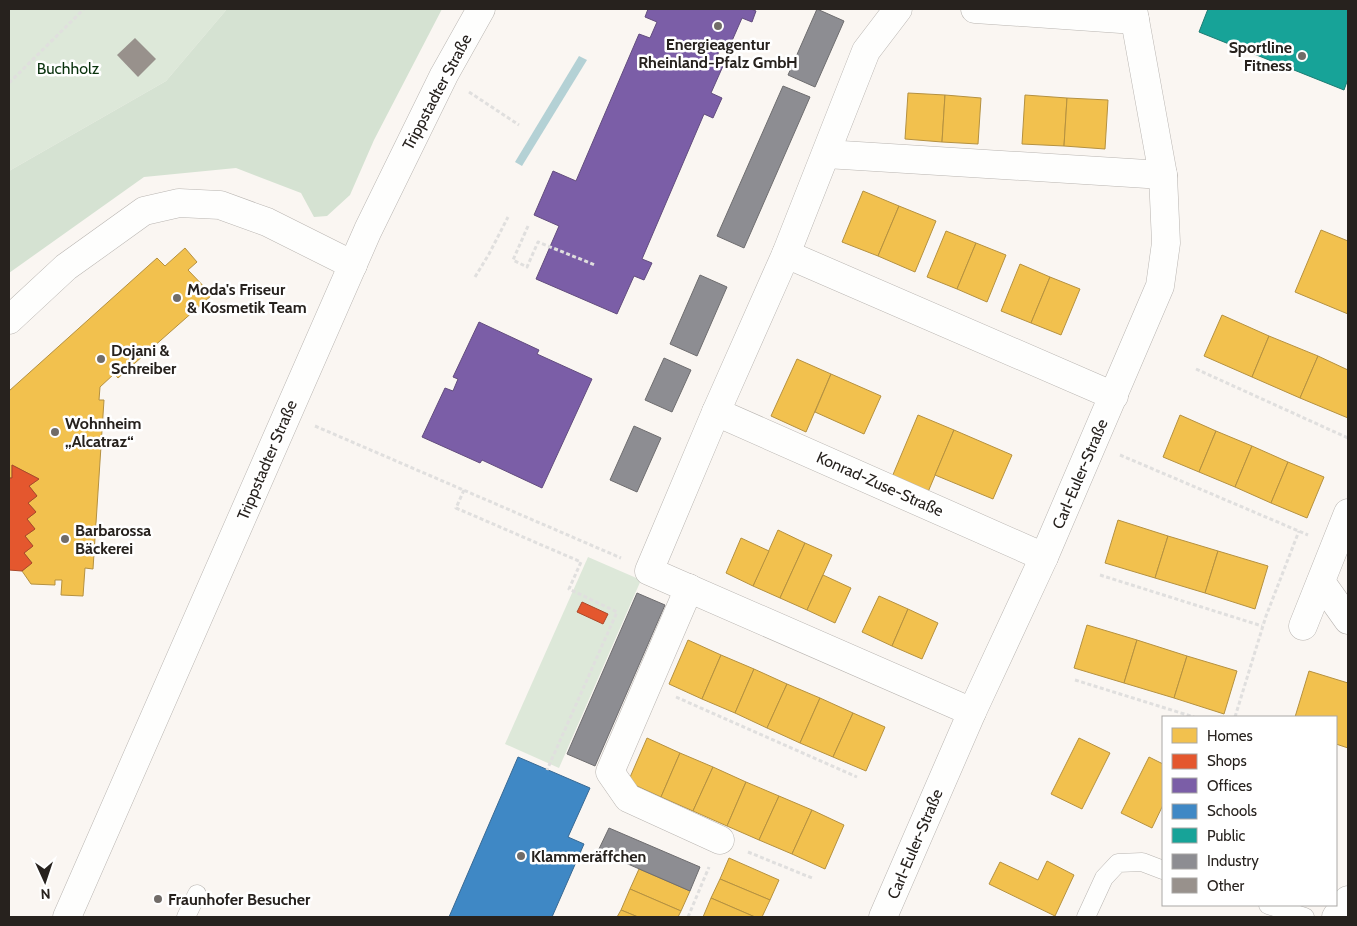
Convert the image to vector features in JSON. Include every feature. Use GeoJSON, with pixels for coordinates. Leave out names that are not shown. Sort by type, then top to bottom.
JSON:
{"type":"FeatureCollection","features":[{"type":"Feature","properties":{"kind":"street","name":"Trippstadter Straße"},"geometry":{"type":"LineString","coordinates":[[67,917],[137,762],[287,414],[387,189],[444,75],[481,9]]}},
{"type":"Feature","properties":{"kind":"street"},"geometry":{"type":"LineString","coordinates":[[898,9],[866,51],[786,254],[716,412],[650,571],[972,712]]}},
{"type":"Feature","properties":{"kind":"street"},"geometry":{"type":"LineString","coordinates":[[975,9],[1134,14]]}},
{"type":"Feature","properties":{"kind":"street","name":"Carl-Euler-Straße"},"geometry":{"type":"LineString","coordinates":[[883,917],[972,712],[1044,557],[1160,286],[1166,243],[1162,175],[1134,14]]}},
{"type":"Feature","properties":{"kind":"street"},"geometry":{"type":"LineString","coordinates":[[826,154],[1162,175]]}},
{"type":"Feature","properties":{"kind":"street"},"geometry":{"type":"LineString","coordinates":[[9,320],[66,267],[144,211],[179,203],[220,205],[267,222],[353,265]]}},
{"type":"Feature","properties":{"kind":"street"},"geometry":{"type":"LineString","coordinates":[[786,254],[1114,396]]}},
{"type":"Feature","properties":{"kind":"street","name":"Konrad-Zuse-Straße"},"geometry":{"type":"LineString","coordinates":[[716,412],[1044,557]]}},
{"type":"Feature","properties":{"kind":"street"},"geometry":{"type":"LineString","coordinates":[[1303,626],[1348,513]]}},
{"type":"Feature","properties":{"kind":"street"},"geometry":{"type":"LineString","coordinates":[[1321,582],[1348,620]]}},
{"type":"Feature","properties":{"kind":"street"},"geometry":{"type":"LineString","coordinates":[[689,588],[610,772],[628,798],[720,840]]}},
{"type":"Feature","properties":{"kind":"street"},"geometry":{"type":"LineString","coordinates":[[1336,917],[1348,900]]}},
{"type":"Feature","properties":{"kind":"lane"},"geometry":{"type":"LineString","coordinates":[[1086,917],[1104,878],[1118,863],[1142,862],[1162,870]]}},
{"type":"Feature","properties":{"kind":"lane"},"geometry":{"type":"LineString","coordinates":[[186,917],[197,894]]}},
{"type":"Feature","properties":{"kind":"lane"},"geometry":{"type":"LineString","coordinates":[[1271,906],[1305,917]]}},
{"type":"Feature","properties":{"kind":"path"},"geometry":{"type":"LineString","coordinates":[[9,82],[84,9]]}},
{"type":"Feature","properties":{"kind":"path"},"geometry":{"type":"LineString","coordinates":[[444,75],[519,125]]}},
{"type":"Feature","properties":{"kind":"path"},"geometry":{"type":"LineString","coordinates":[[475,276],[508,218]]}},
{"type":"Feature","properties":{"kind":"path"},"geometry":{"type":"LineString","coordinates":[[528,226],[513,260],[527,267],[538,242],[595,265]]}},
{"type":"Feature","properties":{"kind":"path"},"geometry":{"type":"LineString","coordinates":[[1196,369],[1348,438]]}},
{"type":"Feature","properties":{"kind":"path"},"geometry":{"type":"LineString","coordinates":[[287,414],[650,571]]}},
{"type":"Feature","properties":{"kind":"path"},"geometry":{"type":"LineString","coordinates":[[1092,444],[1335,546]]}},
{"type":"Feature","properties":{"kind":"path"},"geometry":{"type":"LineString","coordinates":[[464,490],[456,508],[581,562],[569,589],[617,612],[547,770]]}},
{"type":"Feature","properties":{"kind":"path"},"geometry":{"type":"LineString","coordinates":[[1235,716],[1262,626],[1299,531]]}},
{"type":"Feature","properties":{"kind":"path"},"geometry":{"type":"LineString","coordinates":[[1100,575],[1262,626]]}},
{"type":"Feature","properties":{"kind":"path"},"geometry":{"type":"LineString","coordinates":[[1075,680],[1191,716]]}},
{"type":"Feature","properties":{"kind":"path"},"geometry":{"type":"LineString","coordinates":[[648,685],[857,777]]}},
{"type":"Feature","properties":{"kind":"path"},"geometry":{"type":"LineString","coordinates":[[688,917],[720,840],[812,878]]}},
{"type":"Feature","properties":{"kind":"green space","name":"Buchholz"},"geometry":{"type":"Polygon","coordinates":[[[9,9],[227,9],[166,81],[9,171],[9,9]]]}},
{"type":"Feature","properties":{"kind":"green space"},"geometry":{"type":"Polygon","coordinates":[[[227,9],[442,9],[374,140],[350,195],[327,216],[314,217],[301,193],[236,168],[144,177],[9,273],[9,171],[166,81],[227,9]]]}},
{"type":"Feature","properties":{"kind":"green space"},"geometry":{"type":"Polygon","coordinates":[[[588,557],[641,580],[559,768],[505,744],[588,557]]]}},
{"type":"Feature","properties":{"kind":"water"},"geometry":{"type":"Polygon","coordinates":[[[579,56],[587,60],[522,166],[515,162],[579,56]]]}},
{"type":"Feature","properties":{"kind":"building: Homes"},"geometry":{"type":"Polygon","coordinates":[[[908,93],[945,95],[942,142],[905,139],[908,93]]]}},
{"type":"Feature","properties":{"kind":"building: Homes"},"geometry":{"type":"Polygon","coordinates":[[[945,95],[981,98],[978,144],[942,142],[945,95]]]}},
{"type":"Feature","properties":{"kind":"building: Homes"},"geometry":{"type":"Polygon","coordinates":[[[1025,95],[1067,98],[1064,146],[1022,144],[1025,95]]]}},
{"type":"Feature","properties":{"kind":"building: Homes"},"geometry":{"type":"Polygon","coordinates":[[[1067,98],[1108,100],[1105,149],[1064,146],[1067,98]]]}},
{"type":"Feature","properties":{"kind":"building: Homes"},"geometry":{"type":"Polygon","coordinates":[[[863,191],[899,206],[878,256],[842,242],[863,191]]]}},
{"type":"Feature","properties":{"kind":"building: Homes"},"geometry":{"type":"Polygon","coordinates":[[[899,206],[936,221],[915,272],[878,256],[899,206]]]}},
{"type":"Feature","properties":{"kind":"building: Homes"},"geometry":{"type":"Polygon","coordinates":[[[1321,230],[1348,241],[1348,314],[1295,292],[1321,230]]]}},
{"type":"Feature","properties":{"kind":"building: Homes"},"geometry":{"type":"Polygon","coordinates":[[[946,231],[976,243],[957,289],[927,277],[946,231]]]}},
{"type":"Feature","properties":{"kind":"building: Homes"},"geometry":{"type":"Polygon","coordinates":[[[976,243],[1006,255],[987,302],[957,289],[976,243]]]}},
{"type":"Feature","properties":{"kind":"building: Homes","name":"Wohnheim „Alcatraz“"},"geometry":{"type":"Polygon","coordinates":[[[185,248],[197,262],[188,270],[212,295],[118,378],[114,374],[100,387],[99,400],[104,400],[93,569],[85,568],[83,596],[61,595],[62,580],[55,580],[55,585],[31,584],[22,571],[32,563],[24,553],[33,546],[25,536],[35,529],[27,519],[36,512],[28,503],[37,496],[29,486],[39,479],[12,465],[12,478],[9,478],[9,391],[157,258],[165,266],[185,248]]]}},
{"type":"Feature","properties":{"kind":"building: Homes"},"geometry":{"type":"Polygon","coordinates":[[[1020,264],[1050,277],[1031,323],[1001,311],[1020,264]]]}},
{"type":"Feature","properties":{"kind":"building: Homes"},"geometry":{"type":"Polygon","coordinates":[[[1050,277],[1080,289],[1061,335],[1031,323],[1050,277]]]}},
{"type":"Feature","properties":{"kind":"building: Homes"},"geometry":{"type":"Polygon","coordinates":[[[1222,315],[1269,336],[1252,377],[1204,356],[1222,315]]]}},
{"type":"Feature","properties":{"kind":"building: Homes"},"geometry":{"type":"Polygon","coordinates":[[[1269,336],[1318,356],[1300,398],[1252,377],[1269,336]]]}},
{"type":"Feature","properties":{"kind":"building: Homes"},"geometry":{"type":"Polygon","coordinates":[[[1318,356],[1348,370],[1348,418],[1300,398],[1318,356]]]}},
{"type":"Feature","properties":{"kind":"building: Homes"},"geometry":{"type":"Polygon","coordinates":[[[797,359],[831,374],[806,432],[771,416],[797,359]]]}},
{"type":"Feature","properties":{"kind":"building: Homes"},"geometry":{"type":"Polygon","coordinates":[[[831,374],[881,396],[864,434],[815,412],[831,374]]]}},
{"type":"Feature","properties":{"kind":"building: Homes"},"geometry":{"type":"Polygon","coordinates":[[[918,415],[954,430],[928,492],[892,477],[918,415]]]}},
{"type":"Feature","properties":{"kind":"building: Homes"},"geometry":{"type":"Polygon","coordinates":[[[1180,415],[1216,431],[1199,472],[1163,457],[1180,415]]]}},
{"type":"Feature","properties":{"kind":"building: Homes"},"geometry":{"type":"Polygon","coordinates":[[[954,430],[1012,455],[993,499],[935,475],[954,430]]]}},
{"type":"Feature","properties":{"kind":"building: Homes"},"geometry":{"type":"Polygon","coordinates":[[[1216,431],[1252,446],[1235,487],[1199,472],[1216,431]]]}},
{"type":"Feature","properties":{"kind":"building: Homes"},"geometry":{"type":"Polygon","coordinates":[[[1252,446],[1288,462],[1271,503],[1235,487],[1252,446]]]}},
{"type":"Feature","properties":{"kind":"building: Homes"},"geometry":{"type":"Polygon","coordinates":[[[1288,462],[1324,477],[1307,518],[1271,503],[1288,462]]]}},
{"type":"Feature","properties":{"kind":"building: Homes"},"geometry":{"type":"Polygon","coordinates":[[[1118,520],[1168,536],[1155,578],[1105,563],[1118,520]]]}},
{"type":"Feature","properties":{"kind":"building: Homes"},"geometry":{"type":"Polygon","coordinates":[[[778,530],[805,543],[780,598],[753,586],[778,530]]]}},
{"type":"Feature","properties":{"kind":"building: Homes"},"geometry":{"type":"Polygon","coordinates":[[[1168,536],[1218,551],[1205,593],[1155,578],[1168,536]]]}},
{"type":"Feature","properties":{"kind":"building: Homes"},"geometry":{"type":"Polygon","coordinates":[[[741,538],[769,551],[753,586],[726,573],[741,538]]]}},
{"type":"Feature","properties":{"kind":"building: Homes"},"geometry":{"type":"Polygon","coordinates":[[[805,543],[832,555],[807,610],[780,598],[805,543]]]}},
{"type":"Feature","properties":{"kind":"building: Homes"},"geometry":{"type":"Polygon","coordinates":[[[1218,551],[1268,566],[1255,609],[1205,593],[1218,551]]]}},
{"type":"Feature","properties":{"kind":"building: Homes"},"geometry":{"type":"Polygon","coordinates":[[[823,575],[851,588],[835,623],[807,610],[823,575]]]}},
{"type":"Feature","properties":{"kind":"building: Homes"},"geometry":{"type":"Polygon","coordinates":[[[879,596],[908,609],[892,646],[862,632],[879,596]]]}},
{"type":"Feature","properties":{"kind":"building: Homes"},"geometry":{"type":"Polygon","coordinates":[[[908,609],[938,623],[922,659],[892,646],[908,609]]]}},
{"type":"Feature","properties":{"kind":"building: Homes"},"geometry":{"type":"Polygon","coordinates":[[[1087,625],[1137,640],[1124,683],[1074,668],[1087,625]]]}},
{"type":"Feature","properties":{"kind":"building: Homes"},"geometry":{"type":"Polygon","coordinates":[[[688,640],[721,655],[702,699],[669,684],[688,640]]]}},
{"type":"Feature","properties":{"kind":"building: Homes"},"geometry":{"type":"Polygon","coordinates":[[[1137,640],[1187,656],[1174,698],[1124,683],[1137,640]]]}},
{"type":"Feature","properties":{"kind":"building: Homes"},"geometry":{"type":"Polygon","coordinates":[[[721,655],[754,669],[735,713],[702,699],[721,655]]]}},
{"type":"Feature","properties":{"kind":"building: Homes"},"geometry":{"type":"Polygon","coordinates":[[[1187,656],[1237,671],[1224,714],[1174,698],[1187,656]]]}},
{"type":"Feature","properties":{"kind":"building: Homes"},"geometry":{"type":"Polygon","coordinates":[[[754,669],[787,684],[767,728],[735,713],[754,669]]]}},
{"type":"Feature","properties":{"kind":"building: Homes"},"geometry":{"type":"Polygon","coordinates":[[[1309,671],[1348,683],[1348,748],[1337,744],[1337,716],[1295,716],[1309,671]]]}},
{"type":"Feature","properties":{"kind":"building: Homes"},"geometry":{"type":"Polygon","coordinates":[[[787,684],[820,698],[800,743],[767,728],[787,684]]]}},
{"type":"Feature","properties":{"kind":"building: Homes"},"geometry":{"type":"Polygon","coordinates":[[[820,698],[853,713],[833,757],[800,743],[820,698]]]}},
{"type":"Feature","properties":{"kind":"building: Homes"},"geometry":{"type":"Polygon","coordinates":[[[853,713],[885,727],[866,771],[833,757],[853,713]]]}},
{"type":"Feature","properties":{"kind":"building: Homes"},"geometry":{"type":"Polygon","coordinates":[[[647,738],[680,753],[661,797],[628,782],[647,738]]]}},
{"type":"Feature","properties":{"kind":"building: Homes"},"geometry":{"type":"Polygon","coordinates":[[[1079,738],[1110,753],[1082,809],[1051,794],[1079,738]]]}},
{"type":"Feature","properties":{"kind":"building: Homes"},"geometry":{"type":"Polygon","coordinates":[[[680,753],[713,767],[693,811],[661,797],[680,753]]]}},
{"type":"Feature","properties":{"kind":"building: Homes"},"geometry":{"type":"Polygon","coordinates":[[[1149,757],[1162,764],[1162,807],[1152,828],[1121,813],[1149,757]]]}},
{"type":"Feature","properties":{"kind":"building: Homes"},"geometry":{"type":"Polygon","coordinates":[[[713,767],[746,782],[727,826],[693,811],[713,767]]]}},
{"type":"Feature","properties":{"kind":"building: Homes"},"geometry":{"type":"Polygon","coordinates":[[[746,782],[779,796],[759,840],[727,826],[746,782]]]}},
{"type":"Feature","properties":{"kind":"building: Homes"},"geometry":{"type":"Polygon","coordinates":[[[779,796],[812,810],[792,854],[759,840],[779,796]]]}},
{"type":"Feature","properties":{"kind":"building: Homes"},"geometry":{"type":"Polygon","coordinates":[[[812,810],[844,825],[825,869],[792,854],[812,810]]]}},
{"type":"Feature","properties":{"kind":"building: Homes"},"geometry":{"type":"Polygon","coordinates":[[[729,858],[779,880],[770,900],[720,879],[729,858]]]}},
{"type":"Feature","properties":{"kind":"building: Homes"},"geometry":{"type":"Polygon","coordinates":[[[1047,861],[1074,875],[1055,916],[989,884],[1000,862],[1038,880],[1047,861]]]}},
{"type":"Feature","properties":{"kind":"building: Homes"},"geometry":{"type":"Polygon","coordinates":[[[639,869],[690,891],[681,911],[630,889],[639,869]]]}},
{"type":"Feature","properties":{"kind":"building: Homes"},"geometry":{"type":"Polygon","coordinates":[[[720,879],[770,900],[762,917],[755,917],[711,898],[720,879]]]}},
{"type":"Feature","properties":{"kind":"building: Homes"},"geometry":{"type":"Polygon","coordinates":[[[630,889],[681,911],[678,917],[638,917],[621,910],[630,889]]]}},
{"type":"Feature","properties":{"kind":"building: Homes"},"geometry":{"type":"Polygon","coordinates":[[[711,898],[755,917],[703,917],[711,898]]]}},
{"type":"Feature","properties":{"kind":"building: Homes"},"geometry":{"type":"Polygon","coordinates":[[[621,910],[638,917],[617,917],[621,910]]]}},
{"type":"Feature","properties":{"kind":"building: Shops"},"geometry":{"type":"Polygon","coordinates":[[[12,465],[39,479],[29,486],[37,496],[28,503],[36,512],[27,519],[35,529],[25,536],[33,546],[24,553],[32,563],[22,571],[9,570],[9,478],[12,478],[12,465]]]}},
{"type":"Feature","properties":{"kind":"building: Shops"},"geometry":{"type":"Polygon","coordinates":[[[582,602],[608,614],[603,624],[577,612],[582,602]]]}},
{"type":"Feature","properties":{"kind":"building: Offices"},"geometry":{"type":"Polygon","coordinates":[[[648,9],[751,9],[756,11],[752,22],[742,18],[728,50],[721,46],[715,62],[723,66],[711,93],[722,98],[713,118],[704,114],[642,259],[652,263],[644,280],[634,276],[617,314],[536,279],[559,226],[534,215],[553,171],[576,181],[639,34],[650,38],[657,22],[645,17],[648,9]]]}},
{"type":"Feature","properties":{"kind":"building: Offices"},"geometry":{"type":"Polygon","coordinates":[[[479,322],[539,350],[537,354],[592,379],[542,488],[482,460],[480,463],[422,437],[445,388],[453,391],[458,379],[453,377],[479,322]]]}},
{"type":"Feature","properties":{"kind":"building: Schools","name":"Klammeräffchen"},"geometry":{"type":"Polygon","coordinates":[[[518,757],[590,788],[568,837],[584,844],[552,917],[449,917],[518,757]]]}},
{"type":"Feature","properties":{"kind":"building: Public","name":"Sportline Fitness"},"geometry":{"type":"Polygon","coordinates":[[[1208,9],[1348,9],[1348,79],[1344,90],[1199,32],[1208,9]]]}},
{"type":"Feature","properties":{"kind":"building: Industry"},"geometry":{"type":"Polygon","coordinates":[[[817,9],[844,21],[815,87],[788,75],[817,9]]]}},
{"type":"Feature","properties":{"kind":"building: Industry"},"geometry":{"type":"Polygon","coordinates":[[[783,86],[810,97],[744,248],[717,236],[783,86]]]}},
{"type":"Feature","properties":{"kind":"building: Industry"},"geometry":{"type":"Polygon","coordinates":[[[700,275],[727,287],[697,356],[670,344],[700,275]]]}},
{"type":"Feature","properties":{"kind":"building: Industry"},"geometry":{"type":"Polygon","coordinates":[[[664,358],[691,370],[672,412],[645,400],[664,358]]]}},
{"type":"Feature","properties":{"kind":"building: Industry"},"geometry":{"type":"Polygon","coordinates":[[[634,426],[661,438],[637,492],[610,480],[634,426]]]}},
{"type":"Feature","properties":{"kind":"building: Industry"},"geometry":{"type":"Polygon","coordinates":[[[637,593],[665,605],[595,766],[567,754],[637,593]]]}},
{"type":"Feature","properties":{"kind":"building: Industry"},"geometry":{"type":"Polygon","coordinates":[[[609,828],[700,867],[690,891],[598,851],[609,828]]]}},
{"type":"Feature","properties":{"kind":"building: Other"},"geometry":{"type":"Polygon","coordinates":[[[135,38],[156,59],[138,77],[117,55],[135,38]]]}},
{"type":"Feature","properties":{"kind":"place","name":"Energieagentur Rheinland-Pfalz GmbH"},"geometry":{"type":"Point","coordinates":[718,26]}},
{"type":"Feature","properties":{"kind":"place","name":"Sportline Fitness"},"geometry":{"type":"Point","coordinates":[1302,56]}},
{"type":"Feature","properties":{"kind":"place","name":"Moda's Friseur & Kosmetik Team"},"geometry":{"type":"Point","coordinates":[177,298]}},
{"type":"Feature","properties":{"kind":"place","name":"Dojani & Schreiber"},"geometry":{"type":"Point","coordinates":[101,359]}},
{"type":"Feature","properties":{"kind":"place","name":"Wohnheim „Alcatraz“"},"geometry":{"type":"Point","coordinates":[55,432]}},
{"type":"Feature","properties":{"kind":"place","name":"Barbarossa Bäckerei"},"geometry":{"type":"Point","coordinates":[65,539]}},
{"type":"Feature","properties":{"kind":"place","name":"Klammeräffchen"},"geometry":{"type":"Point","coordinates":[521,856]}},
{"type":"Feature","properties":{"kind":"place","name":"Fraunhofer Besucher"},"geometry":{"type":"Point","coordinates":[158,899]}}]}
